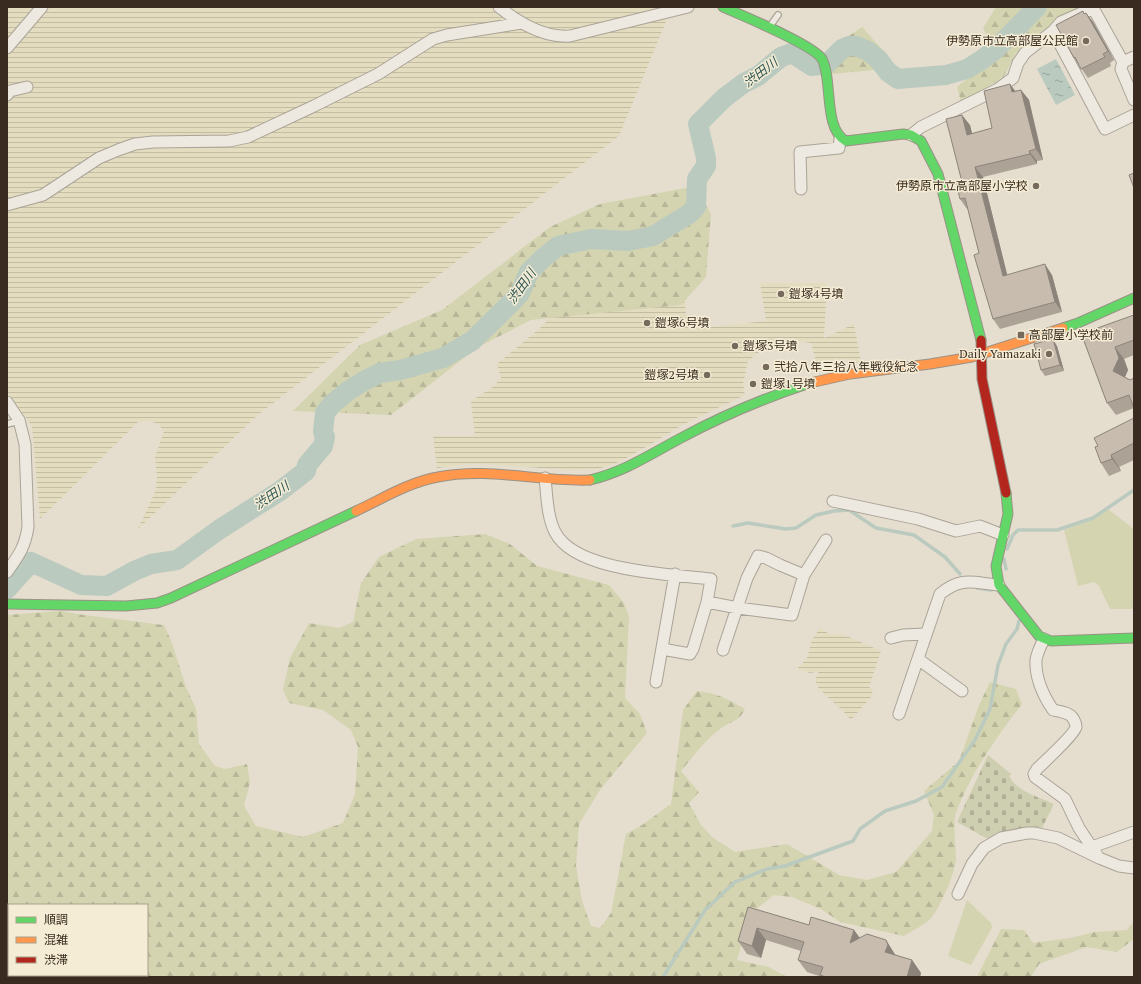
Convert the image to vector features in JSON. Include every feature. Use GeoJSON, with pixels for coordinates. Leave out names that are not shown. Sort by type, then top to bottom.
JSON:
{"type":"FeatureCollection","features":[{"type":"Feature","properties":{"kind":"street"},"geometry":{"type":"LineString","coordinates":[[7,48],[42,7]]}},
{"type":"Feature","properties":{"kind":"street"},"geometry":{"type":"LineString","coordinates":[[499,7],[522,23],[556,36],[570,36],[688,7]]}},
{"type":"Feature","properties":{"kind":"street"},"geometry":{"type":"LineString","coordinates":[[724,7],[769,27],[816,52],[822,59],[825,69],[833,122],[840,138],[846,141],[903,134],[911,135],[921,141],[938,174],[981,342],[981,373],[1006,486],[1008,514],[996,566],[999,585],[1039,636],[1044,639],[1051,641],[1134,638]]}},
{"type":"Feature","properties":{"kind":"street"},"geometry":{"type":"LineString","coordinates":[[911,135],[921,127],[998,89],[1013,78],[1018,63],[1026,53],[1053,31],[1061,22],[1093,8],[1124,62]]}},
{"type":"Feature","properties":{"kind":"street"},"geometry":{"type":"LineString","coordinates":[[7,205],[43,195],[99,158],[135,144],[153,142],[229,141],[248,137],[378,74],[433,39],[447,35],[522,23]]}},
{"type":"Feature","properties":{"kind":"street"},"geometry":{"type":"LineString","coordinates":[[1053,31],[1104,129],[1134,115]]}},
{"type":"Feature","properties":{"kind":"street"},"geometry":{"type":"LineString","coordinates":[[1134,57],[1124,62],[1120,69],[1134,100]]}},
{"type":"Feature","properties":{"kind":"street"},"geometry":{"type":"LineString","coordinates":[[7,95],[10,91],[27,87]]}},
{"type":"Feature","properties":{"kind":"street"},"geometry":{"type":"LineString","coordinates":[[801,189],[796,174],[800,152],[839,148],[840,138]]}},
{"type":"Feature","properties":{"kind":"street"},"geometry":{"type":"LineString","coordinates":[[7,604],[126,606],[156,602],[171,598],[409,486],[423,481],[452,475],[478,473],[569,480],[585,480],[614,474],[638,463],[707,425],[785,391],[812,382],[850,374],[972,357],[1078,323],[1134,298]]}},
{"type":"Feature","properties":{"kind":"street"},"geometry":{"type":"LineString","coordinates":[[7,402],[20,421],[25,444],[28,527],[26,540],[21,552],[7,572]]}},
{"type":"Feature","properties":{"kind":"street"},"geometry":{"type":"LineString","coordinates":[[545,478],[551,521],[555,532],[565,546],[578,554],[618,567],[638,571],[711,579],[707,602],[693,649],[690,654],[662,649]]}},
{"type":"Feature","properties":{"kind":"street"},"geometry":{"type":"LineString","coordinates":[[833,502],[918,519],[956,531],[980,526],[1003,535]]}},
{"type":"Feature","properties":{"kind":"street"},"geometry":{"type":"LineString","coordinates":[[707,602],[738,608],[792,615],[804,575],[826,540]]}},
{"type":"Feature","properties":{"kind":"street"},"geometry":{"type":"LineString","coordinates":[[723,650],[747,578],[758,556],[766,558],[780,566],[804,575]]}},
{"type":"Feature","properties":{"kind":"street"},"geometry":{"type":"LineString","coordinates":[[656,682],[675,574]]}},
{"type":"Feature","properties":{"kind":"street"},"geometry":{"type":"LineString","coordinates":[[899,714],[925,634],[935,611],[937,599],[940,594],[946,589],[965,581],[999,585]]}},
{"type":"Feature","properties":{"kind":"street"},"geometry":{"type":"LineString","coordinates":[[891,638],[903,634],[925,634]]}},
{"type":"Feature","properties":{"kind":"street"},"geometry":{"type":"LineString","coordinates":[[1044,639],[1036,658],[1038,678],[1044,696],[1053,710],[1069,714],[1076,727],[1069,738],[1037,769],[1034,774],[1035,777],[1065,799],[1080,828],[1099,858]]}},
{"type":"Feature","properties":{"kind":"street"},"geometry":{"type":"LineString","coordinates":[[918,659],[962,691]]}},
{"type":"Feature","properties":{"kind":"street"},"geometry":{"type":"LineString","coordinates":[[1092,847],[1134,832]]}},
{"type":"Feature","properties":{"kind":"street"},"geometry":{"type":"LineString","coordinates":[[958,894],[972,864],[984,848],[1001,838],[1034,833],[1058,838],[1119,866],[1134,868]]}},
{"type":"Feature","properties":{"kind":"lane"},"geometry":{"type":"LineString","coordinates":[[769,27],[778,15]]}},
{"type":"Feature","properties":{"kind":"lane"},"geometry":{"type":"LineString","coordinates":[[7,424],[20,421]]}},
{"type":"Feature","properties":{"kind":"shaded area"},"geometry":{"type":"Polygon","coordinates":[[[7,7],[672,7],[619,136],[259,414],[138,529],[156,490],[157,477],[155,457],[164,431],[158,424],[150,421],[138,422],[40,519],[32,426],[7,392],[7,7]]]}},
{"type":"Feature","properties":{"kind":"shaded area"},"geometry":{"type":"Polygon","coordinates":[[[760,283],[827,283],[824,338],[854,324],[861,362],[852,363],[849,359],[847,359],[817,364],[811,343],[776,338],[748,361],[743,384],[745,395],[684,424],[619,462],[598,469],[572,470],[484,464],[467,464],[437,468],[433,436],[475,436],[471,401],[493,387],[501,378],[497,364],[540,328],[562,306],[683,289],[688,329],[766,321],[760,283]]]}},
{"type":"Feature","properties":{"kind":"shaded area"},"geometry":{"type":"Polygon","coordinates":[[[820,628],[831,635],[842,634],[881,651],[869,687],[873,690],[871,697],[851,720],[819,689],[816,683],[816,677],[819,671],[810,673],[797,669],[807,658],[812,640],[820,628]]]}},
{"type":"Feature","properties":{"kind":"green space"},"geometry":{"type":"Polygon","coordinates":[[[996,7],[1102,7],[1053,23],[1016,53],[1003,78],[961,102],[957,87],[970,76],[998,58],[983,28],[996,7]]]}},
{"type":"Feature","properties":{"kind":"green space"},"geometry":{"type":"Polygon","coordinates":[[[862,27],[890,58],[874,70],[832,74],[827,51],[862,27]]]}},
{"type":"Feature","properties":{"kind":"green space"},"geometry":{"type":"Polygon","coordinates":[[[696,186],[711,214],[706,277],[681,305],[531,320],[478,347],[391,415],[293,411],[360,345],[442,310],[550,227],[600,204],[696,186]]]}},
{"type":"Feature","properties":{"kind":"green space"},"geometry":{"type":"Polygon","coordinates":[[[1108,509],[1134,529],[1134,609],[1110,609],[1099,586],[1094,582],[1078,586],[1064,530],[1094,519],[1108,509]]]}},
{"type":"Feature","properties":{"kind":"green space"},"geometry":{"type":"Polygon","coordinates":[[[485,534],[510,544],[537,566],[609,585],[624,603],[629,617],[625,698],[640,714],[647,733],[600,790],[579,824],[576,866],[582,901],[591,926],[600,928],[611,913],[626,834],[642,825],[671,804],[683,710],[697,691],[711,693],[722,697],[745,709],[740,717],[723,727],[708,739],[681,771],[699,792],[689,803],[701,825],[712,837],[735,852],[787,844],[839,875],[867,880],[896,872],[932,831],[934,815],[924,791],[959,761],[979,705],[990,682],[1016,689],[1022,704],[994,742],[978,768],[957,810],[954,827],[955,864],[946,890],[934,915],[924,924],[904,936],[840,922],[821,909],[792,897],[774,895],[750,914],[737,960],[769,967],[787,977],[7,977],[7,615],[61,611],[164,625],[172,643],[186,687],[196,709],[199,744],[215,766],[225,769],[247,764],[250,782],[244,806],[256,826],[303,837],[343,823],[355,794],[358,747],[351,730],[323,710],[289,703],[283,690],[290,658],[309,623],[339,628],[353,622],[361,583],[379,557],[416,539],[485,534]]]}},
{"type":"Feature","properties":{"kind":"green space"},"geometry":{"type":"Polygon","coordinates":[[[988,755],[1011,774],[1009,776],[1017,786],[1054,804],[1041,830],[1033,828],[998,832],[988,839],[957,822],[988,755]]]}},
{"type":"Feature","properties":{"kind":"green space"},"geometry":{"type":"Polygon","coordinates":[[[967,900],[991,923],[992,928],[971,965],[948,956],[967,900]]]}},
{"type":"Feature","properties":{"kind":"green space"},"geometry":{"type":"Polygon","coordinates":[[[1134,921],[1134,939],[1117,952],[1086,947],[1039,964],[1031,977],[977,977],[1001,929],[1024,930],[1033,943],[1070,938],[1095,932],[1127,930],[1134,921]]]}},
{"type":"Feature","properties":{"kind":"water"},"geometry":{"type":"Polygon","coordinates":[[[1056,59],[1075,95],[1056,105],[1037,69],[1056,59]]]}},
{"type":"Feature","properties":{"kind":"building","name":"伊勢原市立高部屋公民館"},"geometry":{"type":"Polygon","coordinates":[[[1083,11],[1084,14],[1086,13],[1108,51],[1103,54],[1105,57],[1081,69],[1056,25],[1083,11]]]}},
{"type":"Feature","properties":{"kind":"building"},"geometry":{"type":"Polygon","coordinates":[[[1010,84],[1012,92],[1021,90],[1036,149],[1029,151],[1030,154],[975,167],[1003,276],[1045,264],[1055,302],[993,319],[974,255],[979,253],[965,198],[960,199],[956,183],[962,182],[946,119],[962,115],[967,135],[992,128],[984,91],[1010,84]]]}},
{"type":"Feature","properties":{"kind":"building"},"geometry":{"type":"Polygon","coordinates":[[[1134,173],[1134,188],[1129,175],[1134,173]]]}},
{"type":"Feature","properties":{"kind":"building"},"geometry":{"type":"Polygon","coordinates":[[[1134,315],[1134,340],[1115,347],[1119,358],[1113,371],[1130,380],[1134,378],[1134,408],[1129,395],[1107,403],[1084,341],[1084,336],[1089,331],[1134,315]]]}},
{"type":"Feature","properties":{"kind":"building"},"geometry":{"type":"Polygon","coordinates":[[[1053,339],[1060,365],[1041,370],[1034,344],[1053,339]]]}},
{"type":"Feature","properties":{"kind":"building"},"geometry":{"type":"Polygon","coordinates":[[[1134,418],[1134,443],[1111,455],[1112,459],[1101,463],[1095,447],[1098,446],[1094,438],[1134,418]]]}},
{"type":"Feature","properties":{"kind":"building"},"geometry":{"type":"Polygon","coordinates":[[[748,907],[809,925],[811,917],[854,930],[850,943],[867,934],[886,940],[888,945],[885,952],[912,960],[907,977],[826,977],[820,975],[823,967],[798,960],[804,942],[757,928],[752,946],[738,941],[748,907]]]}},
{"type":"Feature","properties":{"kind":"waterway","name":"渋田川"},"geometry":{"type":"LineString","coordinates":[[7,589],[31,562],[81,585],[107,586],[134,571],[151,564],[177,560],[220,529],[280,491],[306,471],[307,465],[323,446],[325,437],[323,432],[325,413],[332,404],[348,391],[380,373],[400,370],[443,358],[472,341],[520,293],[529,272],[558,246],[591,239],[628,241],[653,236],[689,214],[696,207],[697,179],[706,166],[706,158],[698,124],[724,98],[744,83],[758,76],[781,57],[792,53],[812,66],[827,64],[842,49],[849,46],[856,46],[868,51],[878,59],[888,72],[898,79],[946,75],[967,69],[995,50],[1037,7]]}},
{"type":"Feature","properties":{"kind":"waterway"},"geometry":{"type":"LineString","coordinates":[[1007,549],[1013,535],[1018,530],[1057,530],[1093,518],[1134,490]]}},
{"type":"Feature","properties":{"kind":"waterway"},"geometry":{"type":"LineString","coordinates":[[733,526],[748,523],[786,529],[796,528],[816,515],[834,511],[849,510],[876,528],[914,535],[945,557],[960,574]]}},
{"type":"Feature","properties":{"kind":"waterway"},"geometry":{"type":"LineString","coordinates":[[1004,559],[1006,569]]}},
{"type":"Feature","properties":{"kind":"waterway"},"geometry":{"type":"LineString","coordinates":[[977,588],[991,590]]}},
{"type":"Feature","properties":{"kind":"waterway"},"geometry":{"type":"LineString","coordinates":[[663,977],[705,910],[735,882],[767,869],[785,866],[853,841],[860,829],[885,811],[916,801],[942,787],[975,740],[990,709],[998,665],[1006,644],[1017,629],[1019,621]]}},
{"type":"Feature","properties":{"kind":"traffic: fast"},"geometry":{"type":"LineString","coordinates":[[723,7],[760,23],[806,46],[822,59],[827,79],[831,115],[834,126],[839,135],[846,141],[903,134],[911,135],[921,141],[938,174],[981,340]]}},
{"type":"Feature","properties":{"kind":"traffic: fast"},"geometry":{"type":"LineString","coordinates":[[1063,328],[1078,323],[1134,298]]}},
{"type":"Feature","properties":{"kind":"traffic: fast"},"geometry":{"type":"LineString","coordinates":[[590,480],[626,467],[728,415],[810,383]]}},
{"type":"Feature","properties":{"kind":"traffic: fast"},"geometry":{"type":"LineString","coordinates":[[1006,493],[1008,514],[996,566],[999,585],[1039,636],[1051,641],[1134,638]]}},
{"type":"Feature","properties":{"kind":"traffic: fast"},"geometry":{"type":"LineString","coordinates":[[7,604],[126,606],[157,603],[171,598],[356,511]]}},
{"type":"Feature","properties":{"kind":"traffic: slow"},"geometry":{"type":"LineString","coordinates":[[810,383],[850,374],[972,357],[1063,328]]}},
{"type":"Feature","properties":{"kind":"traffic: slow"},"geometry":{"type":"LineString","coordinates":[[356,511],[396,491],[427,479],[457,474],[495,474],[552,479],[590,480]]}},
{"type":"Feature","properties":{"kind":"traffic: jam"},"geometry":{"type":"LineString","coordinates":[[981,340],[982,379],[1006,493]]}},
{"type":"Feature","properties":{"kind":"place","name":"伊勢原市立高部屋公民館"},"geometry":{"type":"Point","coordinates":[1086,41]}},
{"type":"Feature","properties":{"kind":"place","name":"伊勢原市立高部屋小学校"},"geometry":{"type":"Point","coordinates":[1036,186]}},
{"type":"Feature","properties":{"kind":"place","name":"鎧塚4号墳"},"geometry":{"type":"Point","coordinates":[781,294]}},
{"type":"Feature","properties":{"kind":"place","name":"鎧塚6号墳"},"geometry":{"type":"Point","coordinates":[647,323]}},
{"type":"Feature","properties":{"kind":"place","name":"高部屋小学校前"},"geometry":{"type":"Point","coordinates":[1021,335]}},
{"type":"Feature","properties":{"kind":"place","name":"鎧塚3号墳"},"geometry":{"type":"Point","coordinates":[735,346]}},
{"type":"Feature","properties":{"kind":"place","name":"Daily Yamazaki"},"geometry":{"type":"Point","coordinates":[1049,354]}},
{"type":"Feature","properties":{"kind":"place","name":"弐拾八年三拾八年戦役紀念"},"geometry":{"type":"Point","coordinates":[766,367]}},
{"type":"Feature","properties":{"kind":"place","name":"鎧塚2号墳"},"geometry":{"type":"Point","coordinates":[707,375]}},
{"type":"Feature","properties":{"kind":"place","name":"鎧塚1号墳"},"geometry":{"type":"Point","coordinates":[753,384]}}]}
